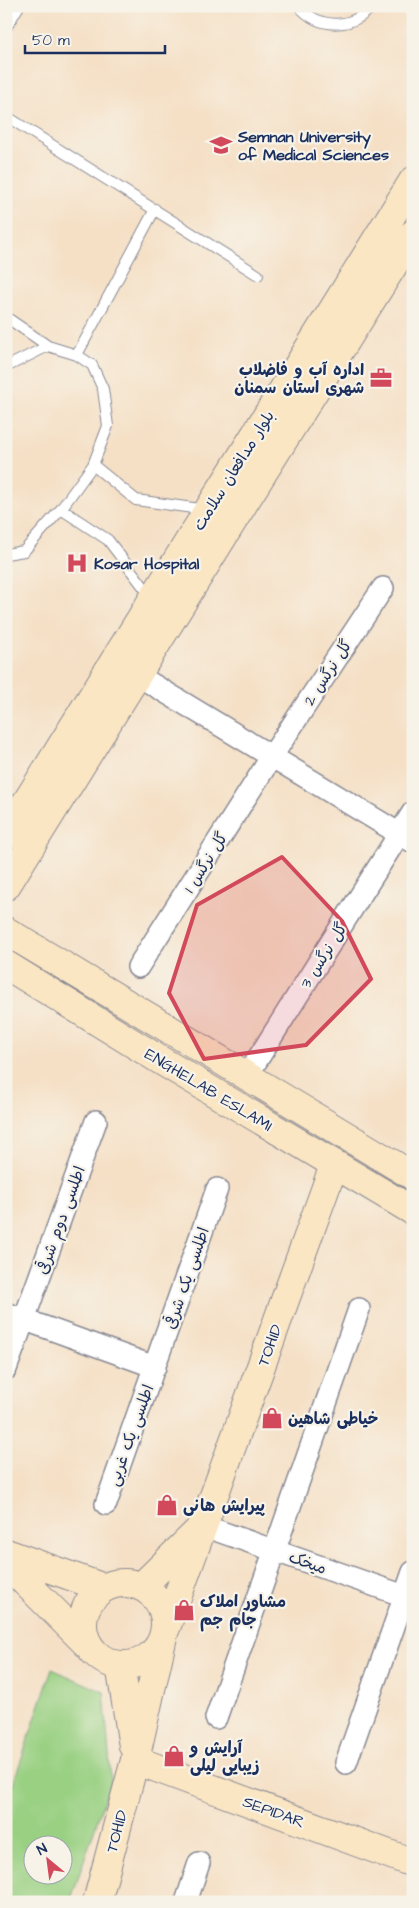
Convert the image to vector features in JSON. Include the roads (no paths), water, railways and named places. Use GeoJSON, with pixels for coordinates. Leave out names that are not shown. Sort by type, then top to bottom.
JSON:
{"type":"FeatureCollection","features":[{"type":"Feature","properties":{"kind":"street","name":"بلوار مدافعان سلامت"},"geometry":{"type":"LineString","coordinates":[[7,884],[136,675],[270,437],[300,389],[413,181]]}},
{"type":"Feature","properties":{"kind":"street","name":"بلوار مدافعان سلامت"},"geometry":{"type":"LineString","coordinates":[[300,389],[413,234]]}},
{"type":"Feature","properties":{"kind":"street","name":"بلوار مدافعان سلامت"},"geometry":{"type":"LineString","coordinates":[[6,835],[208,511],[270,437]]}},
{"type":"Feature","properties":{"kind":"street","name":"گل نرگس 2"},"geometry":{"type":"LineString","coordinates":[[272,756],[383,588]]}},
{"type":"Feature","properties":{"kind":"street"},"geometry":{"type":"LineString","coordinates":[[136,675],[406,838]]}},
{"type":"Feature","properties":{"kind":"street","name":"گل نرگس 1"},"geometry":{"type":"LineString","coordinates":[[138,968],[272,756]]}},
{"type":"Feature","properties":{"kind":"street","name":"گل نرگس 3"},"geometry":{"type":"LineString","coordinates":[[247,1076],[406,838],[413,812]]}},
{"type":"Feature","properties":{"kind":"street","name":"ENGHELAB ESLAMI"},"geometry":{"type":"LineString","coordinates":[[6,931],[413,1176]]}},
{"type":"Feature","properties":{"kind":"street","name":"ENGHELAB ESLAMI"},"geometry":{"type":"LineString","coordinates":[[6,965],[160,1060],[413,1211]]}},
{"type":"Feature","properties":{"kind":"street"},"geometry":{"type":"LineString","coordinates":[[160,1060],[174,1033]]}},
{"type":"Feature","properties":{"kind":"street","name":"اطلسی دوم شرقی"},"geometry":{"type":"LineString","coordinates":[[6,1369],[15,1316],[96,1121]]}},
{"type":"Feature","properties":{"kind":"street","name":"TOHID"},"geometry":{"type":"LineString","coordinates":[[97,1902],[135,1760],[164,1635],[334,1164]]}},
{"type":"Feature","properties":{"kind":"street","name":"اطلسی یک شرقی"},"geometry":{"type":"LineString","coordinates":[[155,1367],[217,1190]]}},
{"type":"Feature","properties":{"kind":"street"},"geometry":{"type":"LineString","coordinates":[[216,1718],[359,1310]]}},
{"type":"Feature","properties":{"kind":"street"},"geometry":{"type":"LineString","coordinates":[[15,1316],[155,1367]]}},
{"type":"Feature","properties":{"kind":"street","name":"اطلسی یک غربی"},"geometry":{"type":"LineString","coordinates":[[106,1504],[155,1367]]}},
{"type":"Feature","properties":{"kind":"street","name":"TOHID"},"geometry":{"type":"LineString","coordinates":[[142,1586],[204,1526]]}},
{"type":"Feature","properties":{"kind":"street","name":"میخک"},"geometry":{"type":"LineString","coordinates":[[204,1526],[409,1598]]}},
{"type":"Feature","properties":{"kind":"street"},"geometry":{"type":"LineString","coordinates":[[6,1553],[104,1588]]}},
{"type":"Feature","properties":{"kind":"street"},"geometry":{"type":"LineString","coordinates":[[6,1563],[96,1654],[107,1662],[120,1665],[133,1664],[145,1660],[155,1652],[164,1635],[165,1615],[160,1603],[153,1593],[142,1586],[116,1583],[104,1588],[94,1596],[86,1607],[83,1620],[84,1633],[88,1644]]}},
{"type":"Feature","properties":{"kind":"street"},"geometry":{"type":"LineString","coordinates":[[346,1763],[409,1598],[413,1572]]}},
{"type":"Feature","properties":{"kind":"street","name":"TOHID"},"geometry":{"type":"LineString","coordinates":[[120,1665],[135,1760]]}},
{"type":"Feature","properties":{"kind":"street","name":"SEPIDAR"},"geometry":{"type":"LineString","coordinates":[[135,1760],[413,1863]]}},
{"type":"Feature","properties":{"kind":"street"},"geometry":{"type":"LineString","coordinates":[[186,1902],[199,1863]]}},
{"type":"Feature","properties":{"kind":"lane"},"geometry":{"type":"LineString","coordinates":[[6,28],[19,6]]}},
{"type":"Feature","properties":{"kind":"lane"},"geometry":{"type":"LineString","coordinates":[[300,6],[304,12],[316,20],[330,24],[345,24],[359,18],[372,6]]}},
{"type":"Feature","properties":{"kind":"lane"},"geometry":{"type":"LineString","coordinates":[[6,116],[258,275]]}},
{"type":"Feature","properties":{"kind":"lane"},"geometry":{"type":"LineString","coordinates":[[77,355],[155,209]]}},
{"type":"Feature","properties":{"kind":"lane"},"geometry":{"type":"LineString","coordinates":[[6,317],[48,346],[77,355],[92,365],[103,389],[108,426],[93,465],[61,509],[24,552],[6,554]]}},
{"type":"Feature","properties":{"kind":"lane"},"geometry":{"type":"LineString","coordinates":[[6,367],[48,346]]}},
{"type":"Feature","properties":{"kind":"lane"},"geometry":{"type":"LineString","coordinates":[[93,465],[136,500],[208,511]]}},
{"type":"Feature","properties":{"kind":"lane"},"geometry":{"type":"LineString","coordinates":[[61,509],[108,540],[153,600]]}},
{"type":"Feature","properties":{"kind":"place","name":"Semnan University of Medical Sciences"},"geometry":{"type":"Point","coordinates":[221,145]}},
{"type":"Feature","properties":{"kind":"place","name":"اداره آب و فاضلاب شهری استان سمنان"},"geometry":{"type":"Point","coordinates":[381,378]}},
{"type":"Feature","properties":{"kind":"place","name":"Kosar Hospital"},"geometry":{"type":"Point","coordinates":[77,563]}},
{"type":"Feature","properties":{"kind":"place","name":"خیاطی شاهین"},"geometry":{"type":"Point","coordinates":[272,1418]}},
{"type":"Feature","properties":{"kind":"place","name":"پیرایش هانی"},"geometry":{"type":"Point","coordinates":[167,1505]}},
{"type":"Feature","properties":{"kind":"place","name":"مشاور املاک جام جم"},"geometry":{"type":"Point","coordinates":[184,1610]}},
{"type":"Feature","properties":{"kind":"place","name":"آرایش و زیبایی لیلی"},"geometry":{"type":"Point","coordinates":[174,1756]}}]}
